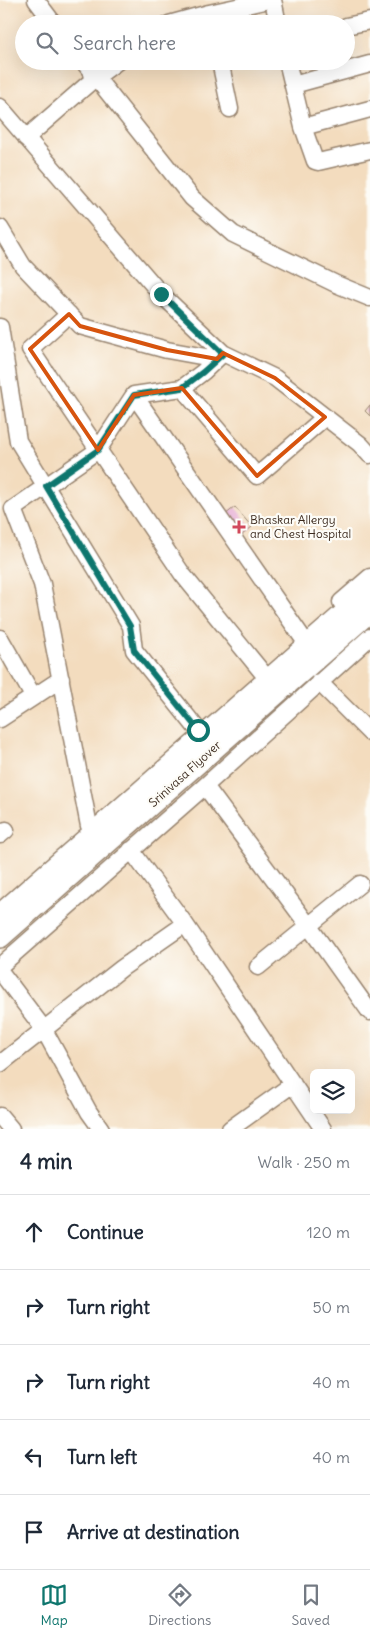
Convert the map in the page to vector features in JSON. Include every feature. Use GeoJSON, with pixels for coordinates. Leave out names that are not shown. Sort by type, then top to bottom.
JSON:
{"type":"FeatureCollection","features":[{"type":"Feature","properties":{"kind":"main road","name":"Srinivasa Flyover"},"geometry":{"type":"LineString","coordinates":[[0,915],[370,591]]}},
{"type":"Feature","properties":{"kind":"main road","name":"Srinivasa Flyover"},"geometry":{"type":"LineString","coordinates":[[0,937],[370,611]]}},
{"type":"Feature","properties":{"kind":"street"},"geometry":{"type":"LineString","coordinates":[[36,0],[47,15]]}},
{"type":"Feature","properties":{"kind":"street"},"geometry":{"type":"LineString","coordinates":[[208,12],[269,0]]}},
{"type":"Feature","properties":{"kind":"street"},"geometry":{"type":"LineString","coordinates":[[273,0],[276,15]]}},
{"type":"Feature","properties":{"kind":"street"},"geometry":{"type":"LineString","coordinates":[[355,24],[370,21]]}},
{"type":"Feature","properties":{"kind":"street"},"geometry":{"type":"LineString","coordinates":[[355,68],[370,64]]}},
{"type":"Feature","properties":{"kind":"street"},"geometry":{"type":"LineString","coordinates":[[89,70],[192,198],[233,234],[336,284],[370,298]]}},
{"type":"Feature","properties":{"kind":"street"},"geometry":{"type":"LineString","coordinates":[[26,138],[106,70]]}},
{"type":"Feature","properties":{"kind":"street"},"geometry":{"type":"LineString","coordinates":[[222,70],[230,109]]}},
{"type":"Feature","properties":{"kind":"street"},"geometry":{"type":"LineString","coordinates":[[290,70],[314,159],[318,162],[370,150]]}},
{"type":"Feature","properties":{"kind":"street"},"geometry":{"type":"LineString","coordinates":[[293,84],[347,70]]}},
{"type":"Feature","properties":{"kind":"street"},"geometry":{"type":"LineString","coordinates":[[0,107],[161,294],[220,356]]}},
{"type":"Feature","properties":{"kind":"street"},"geometry":{"type":"LineString","coordinates":[[304,127],[370,109]]}},
{"type":"Feature","properties":{"kind":"street"},"geometry":{"type":"LineString","coordinates":[[0,228],[23,266],[80,326],[167,350],[220,356],[275,378],[360,444],[370,455]]}},
{"type":"Feature","properties":{"kind":"street"},"geometry":{"type":"LineString","coordinates":[[69,314],[30,349],[183,575],[262,672]]}},
{"type":"Feature","properties":{"kind":"street"},"geometry":{"type":"LineString","coordinates":[[0,327],[18,441],[130,626],[134,650],[198,730]]}},
{"type":"Feature","properties":{"kind":"street"},"geometry":{"type":"LineString","coordinates":[[89,826],[42,584],[13,509],[98,450],[134,395],[182,388],[220,356]]}},
{"type":"Feature","properties":{"kind":"street"},"geometry":{"type":"LineString","coordinates":[[182,388],[257,476],[325,417]]}},
{"type":"Feature","properties":{"kind":"street"},"geometry":{"type":"LineString","coordinates":[[134,395],[302,637]]}},
{"type":"Feature","properties":{"kind":"street"},"geometry":{"type":"LineString","coordinates":[[0,903],[370,577]]}},
{"type":"Feature","properties":{"kind":"street"},"geometry":{"type":"LineString","coordinates":[[0,966],[205,786],[370,637]]}},
{"type":"Feature","properties":{"kind":"street"},"geometry":{"type":"LineString","coordinates":[[0,638],[33,696]]}},
{"type":"Feature","properties":{"kind":"street"},"geometry":{"type":"LineString","coordinates":[[0,719],[60,678]]}},
{"type":"Feature","properties":{"kind":"street"},"geometry":{"type":"LineString","coordinates":[[319,682],[370,733]]}},
{"type":"Feature","properties":{"kind":"street"},"geometry":{"type":"LineString","coordinates":[[205,786],[370,1012]]}},
{"type":"Feature","properties":{"kind":"street"},"geometry":{"type":"LineString","coordinates":[[131,850],[185,924],[323,1129]]}},
{"type":"Feature","properties":{"kind":"street"},"geometry":{"type":"LineString","coordinates":[[258,967],[360,884]]}},
{"type":"Feature","properties":{"kind":"street"},"geometry":{"type":"LineString","coordinates":[[0,1064],[43,1028],[122,968],[185,924]]}},
{"type":"Feature","properties":{"kind":"street"},"geometry":{"type":"LineString","coordinates":[[0,971],[43,1028],[101,1129]]}},
{"type":"Feature","properties":{"kind":"street"},"geometry":{"type":"LineString","coordinates":[[230,1129],[293,1084]]}},
{"type":"Feature","properties":{"kind":"street"},"geometry":{"type":"LineString","coordinates":[[0,1116],[10,1129]]}},
{"type":"Feature","properties":{"kind":"highlighted area"},"geometry":{"type":"Polygon","coordinates":[[[69,314],[80,326],[167,350],[217,359],[223,353],[275,378],[325,417],[257,476],[182,388],[134,395],[98,450],[30,349],[69,314]]]}},
{"type":"Feature","properties":{"kind":"building"},"geometry":{"type":"Polygon","coordinates":[[[370,405],[370,416],[365,411],[370,405]]]}},
{"type":"Feature","properties":{"kind":"building"},"geometry":{"type":"Polygon","coordinates":[[[235,507],[252,527],[237,539],[220,519],[235,507]]]}},
{"type":"Feature","properties":{"kind":"place","name":"Bhaskar Allergy and Chest Hospital"},"geometry":{"type":"Point","coordinates":[239,527]}},
{"type":"Feature","properties":{"kind":"route"},"geometry":{"type":"LineString","coordinates":[[161,294],[223,354],[182,388],[134,395],[98,450],[46,486],[130,626],[134,650],[198,730]]}}]}
